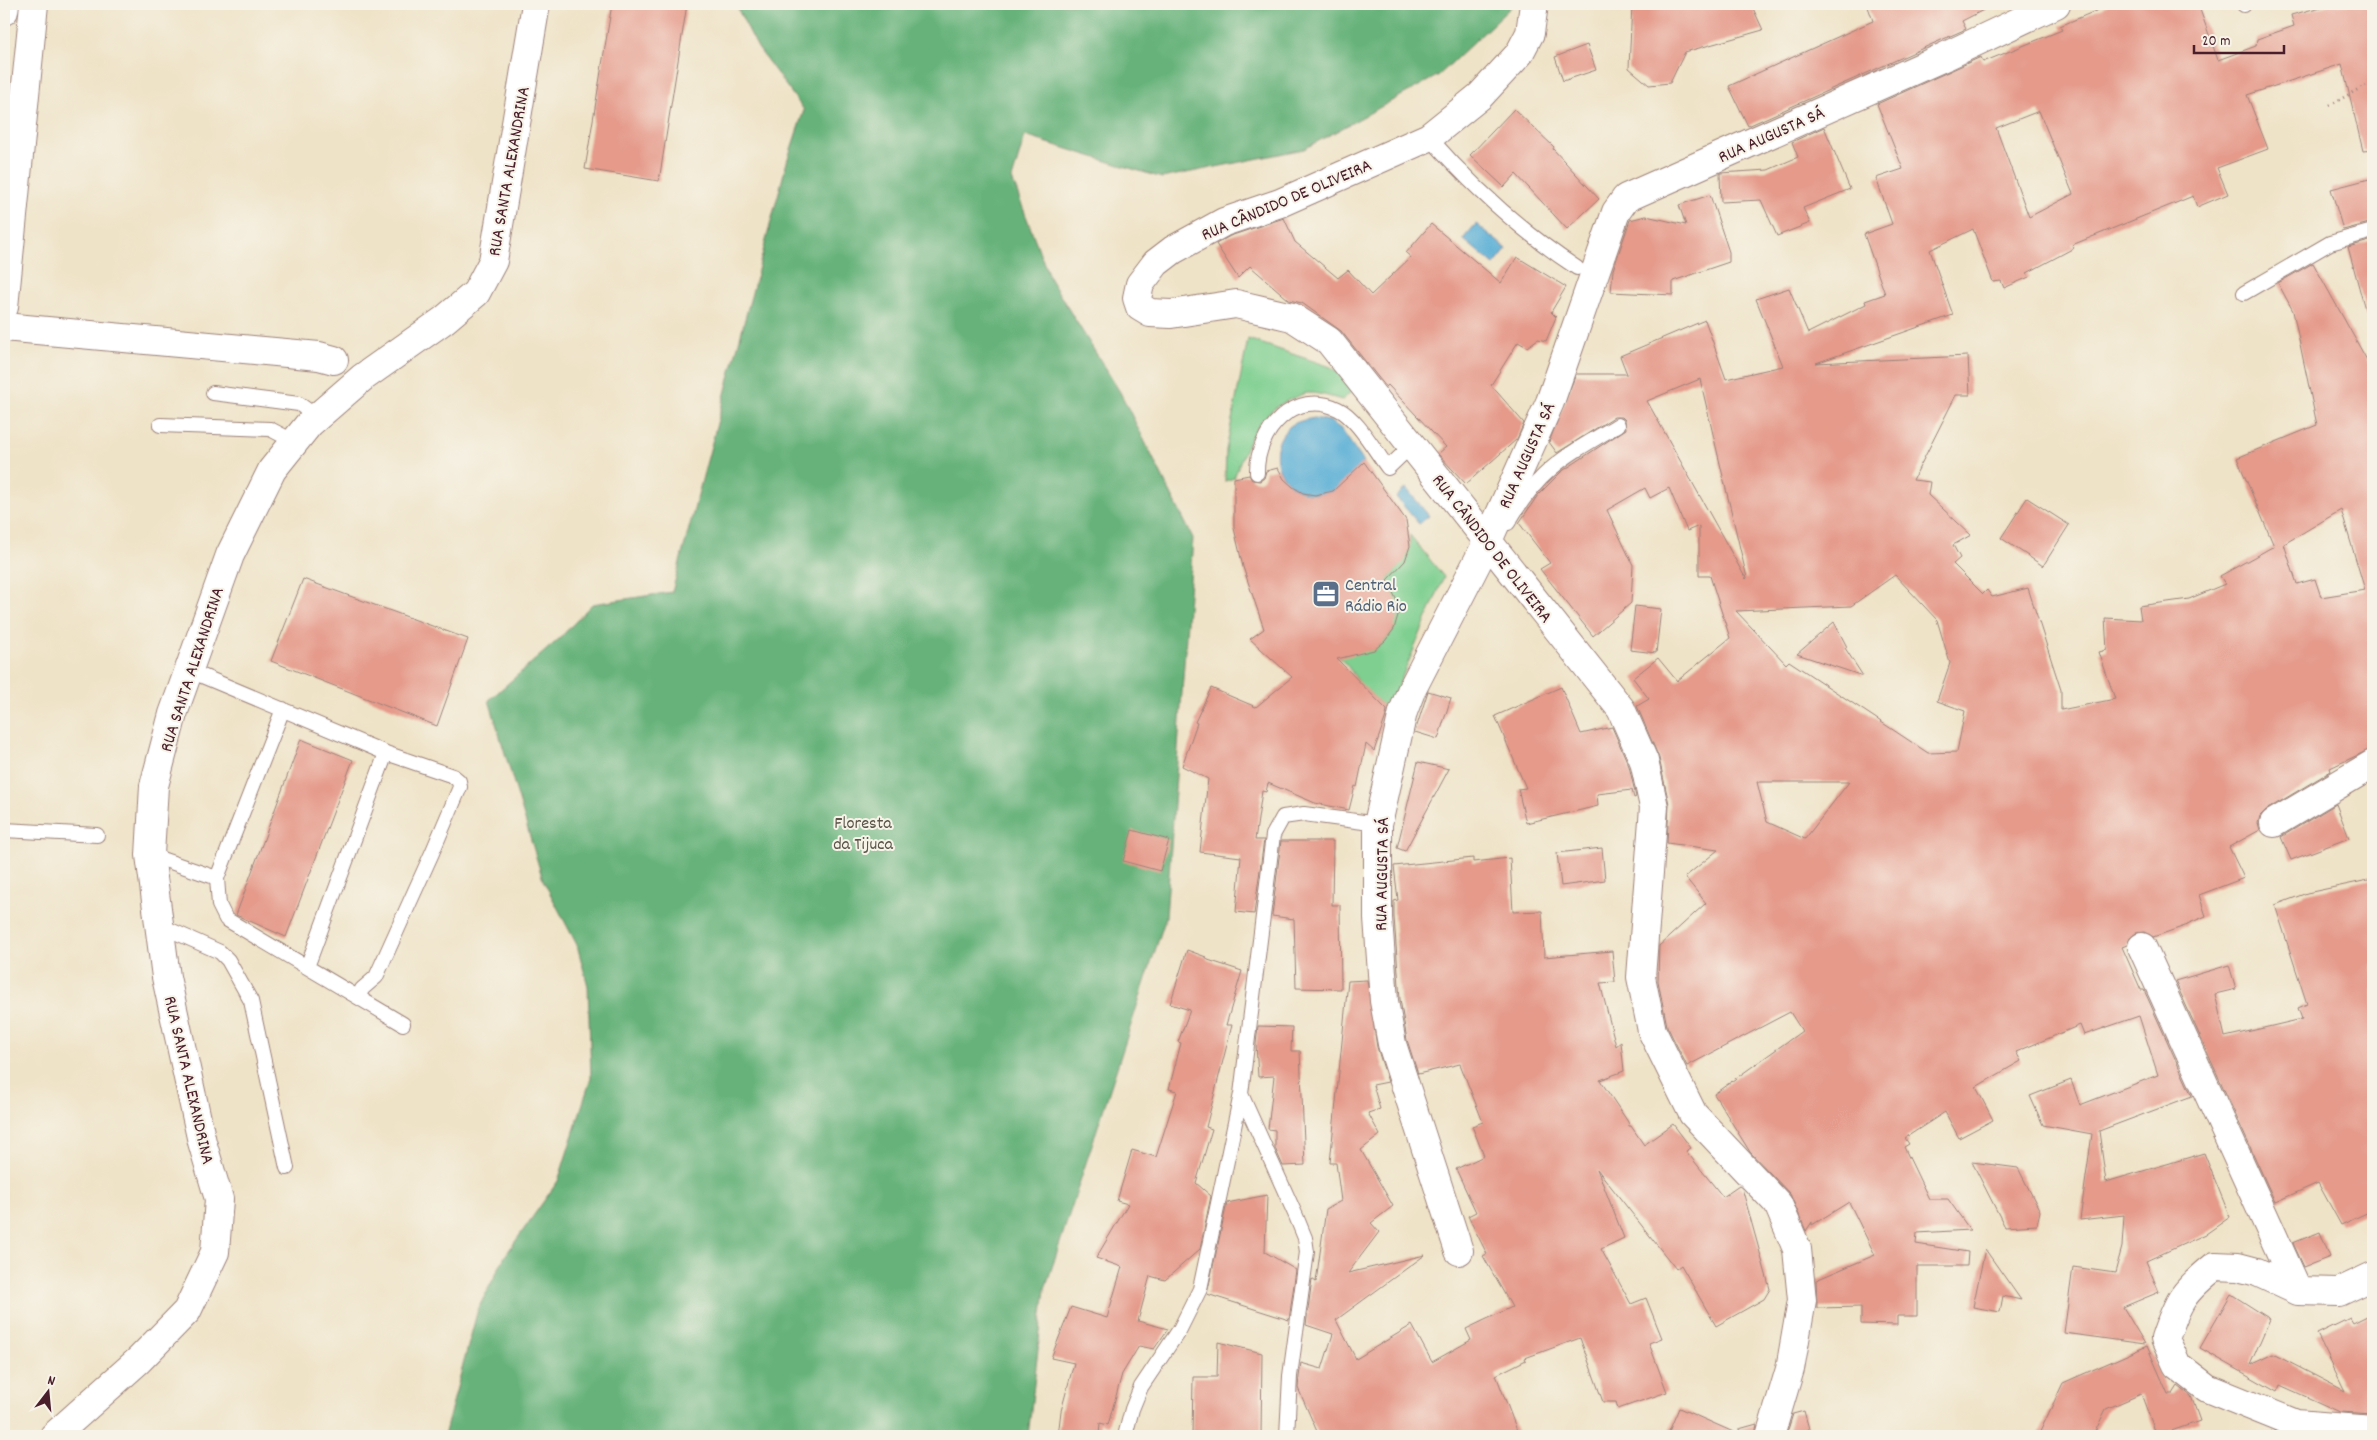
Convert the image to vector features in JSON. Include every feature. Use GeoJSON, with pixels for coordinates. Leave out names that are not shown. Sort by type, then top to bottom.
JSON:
{"type":"FeatureCollection","features":[{"type":"Feature","properties":{"kind":"main road"},"geometry":{"type":"LineString","coordinates":[[4,11],[5,4]]}},
{"type":"Feature","properties":{"kind":"main road"},"geometry":{"type":"LineString","coordinates":[[4,307],[34,4]]}},
{"type":"Feature","properties":{"kind":"main road","name":"RUA SANTA ALEXANDRINA"},"geometry":{"type":"LineString","coordinates":[[54,1436],[139,1360],[187,1311],[215,1252],[219,1199],[202,1142],[166,977],[150,855],[154,786],[173,714],[230,555],[272,470],[317,417],[362,378],[444,320],[476,293],[493,261],[536,4]]}},
{"type":"Feature","properties":{"kind":"main road","name":"RUA CÂNDIDO DE OLIVEIRA"},"geometry":{"type":"LineString","coordinates":[[1534,4],[1530,34],[1519,54],[1480,96],[1429,137],[1280,203],[1224,222],[1182,245],[1156,263],[1140,284],[1137,298],[1140,307],[1150,313],[1171,314],[1236,304],[1292,317],[1329,341],[1621,709],[1644,761],[1654,808],[1641,977],[1652,1031],[1693,1114],[1778,1204],[1797,1248],[1802,1300],[1790,1369],[1770,1436]]}},
{"type":"Feature","properties":{"kind":"main road","name":"RUA AUGUSTA SÁ"},"geometry":{"type":"LineString","coordinates":[[1459,1251],[1392,1044],[1384,1001],[1378,918],[1378,824],[1403,712],[1411,691],[1492,548],[1550,402],[1601,260],[1616,212],[1626,198],[1946,56],[2056,4]]}},
{"type":"Feature","properties":{"kind":"main road"},"geometry":{"type":"LineString","coordinates":[[4,327],[319,356],[334,360]]}},
{"type":"Feature","properties":{"kind":"main road"},"geometry":{"type":"LineString","coordinates":[[2274,823],[2373,764]]}},
{"type":"Feature","properties":{"kind":"main road"},"geometry":{"type":"LineString","coordinates":[[2142,946],[2298,1291]]}},
{"type":"Feature","properties":{"kind":"main road"},"geometry":{"type":"LineString","coordinates":[[2373,1276],[2339,1292],[2298,1291],[2258,1272],[2238,1266],[2215,1266],[2192,1284],[2176,1306],[2165,1338],[2177,1365],[2207,1388],[2296,1424],[2373,1430]]}},
{"type":"Feature","properties":{"kind":"lane"},"geometry":{"type":"LineString","coordinates":[[1429,137],[1455,166],[1545,247],[1577,268]]}},
{"type":"Feature","properties":{"kind":"lane"},"geometry":{"type":"LineString","coordinates":[[2244,293],[2330,243],[2373,231]]}},
{"type":"Feature","properties":{"kind":"lane"},"geometry":{"type":"LineString","coordinates":[[213,393],[299,404],[317,417]]}},
{"type":"Feature","properties":{"kind":"lane"},"geometry":{"type":"LineString","coordinates":[[1257,473],[1261,448],[1269,431],[1290,409],[1308,403],[1322,404],[1339,409],[1353,421],[1388,468],[1412,445]]}},
{"type":"Feature","properties":{"kind":"lane"},"geometry":{"type":"LineString","coordinates":[[160,424],[270,429],[295,442]]}},
{"type":"Feature","properties":{"kind":"lane"},"geometry":{"type":"LineString","coordinates":[[1492,548],[1541,476],[1558,461],[1618,425]]}},
{"type":"Feature","properties":{"kind":"lane"},"geometry":{"type":"LineString","coordinates":[[188,670],[386,753],[453,776],[459,781],[460,787],[432,853],[376,976],[362,989],[358,998]]}},
{"type":"Feature","properties":{"kind":"lane"},"geometry":{"type":"LineString","coordinates":[[283,709],[217,878],[219,905],[226,919],[403,1024]]}},
{"type":"Feature","properties":{"kind":"lane"},"geometry":{"type":"LineString","coordinates":[[307,967],[386,753]]}},
{"type":"Feature","properties":{"kind":"lane"},"geometry":{"type":"LineString","coordinates":[[1125,1436],[1132,1409],[1141,1387],[1180,1329],[1200,1289],[1241,1094],[1273,834],[1283,817],[1304,814],[1378,824]]}},
{"type":"Feature","properties":{"kind":"lane"},"geometry":{"type":"LineString","coordinates":[[4,830],[97,835]]}},
{"type":"Feature","properties":{"kind":"lane"},"geometry":{"type":"LineString","coordinates":[[150,855],[217,878]]}},
{"type":"Feature","properties":{"kind":"lane"},"geometry":{"type":"LineString","coordinates":[[159,925],[220,952],[228,960],[251,1001],[287,1168]]}},
{"type":"Feature","properties":{"kind":"lane"},"geometry":{"type":"LineString","coordinates":[[1241,1094],[1296,1216],[1305,1238],[1307,1252],[1290,1376],[1287,1436]]}},
{"type":"Feature","properties":{"kind":"path"},"geometry":{"type":"LineString","coordinates":[[2330,105],[2373,81]]}},
{"type":"Feature","properties":{"kind":"green space","name":"Floresta da Tijuca"},"geometry":{"type":"Polygon","coordinates":[[[735,4],[1514,4],[1439,75],[1304,149],[1162,178],[1025,136],[1012,179],[1050,279],[1120,392],[1193,538],[1166,917],[1045,1289],[1028,1436],[444,1436],[478,1309],[505,1256],[558,1181],[591,1078],[588,986],[577,945],[543,880],[489,700],[560,638],[592,604],[672,592],[788,158],[804,110],[758,48],[735,4]]]}},
{"type":"Feature","properties":{"kind":"green space"},"geometry":{"type":"Polygon","coordinates":[[[1248,339],[1331,367],[1356,388],[1342,400],[1321,394],[1303,394],[1271,411],[1255,431],[1243,453],[1234,478],[1225,481],[1226,450],[1248,339]]]}},
{"type":"Feature","properties":{"kind":"green space"},"geometry":{"type":"Polygon","coordinates":[[[1410,535],[1444,577],[1388,711],[1359,682],[1346,664],[1318,642],[1374,650],[1385,641],[1394,629],[1385,582],[1406,555],[1410,535]]]}},
{"type":"Feature","properties":{"kind":"water"},"geometry":{"type":"Polygon","coordinates":[[[1476,224],[1507,249],[1494,265],[1463,239],[1476,224]]]}},
{"type":"Feature","properties":{"kind":"water"},"geometry":{"type":"Polygon","coordinates":[[[1314,418],[1330,421],[1341,429],[1364,462],[1334,490],[1315,494],[1302,491],[1291,485],[1282,475],[1278,464],[1277,451],[1280,439],[1289,427],[1298,422],[1314,418]]]}},
{"type":"Feature","properties":{"kind":"water"},"geometry":{"type":"Polygon","coordinates":[[[1406,488],[1429,516],[1419,524],[1396,497],[1406,488]]]}},
{"type":"Feature","properties":{"kind":"building"},"geometry":{"type":"Polygon","coordinates":[[[612,4],[687,4],[659,181],[585,169],[612,4]]]}},
{"type":"Feature","properties":{"kind":"building"},"geometry":{"type":"Polygon","coordinates":[[[1632,4],[1751,4],[1763,30],[1685,52],[1670,83],[1649,85],[1629,68],[1632,4]]]}},
{"type":"Feature","properties":{"kind":"building"},"geometry":{"type":"Polygon","coordinates":[[[1867,4],[1995,4],[1962,21],[1966,29],[1748,126],[1729,86],[1873,21],[1867,4]]]}},
{"type":"Feature","properties":{"kind":"building"},"geometry":{"type":"Polygon","coordinates":[[[2112,4],[2198,4],[2218,60],[2256,46],[2257,39],[2294,26],[2291,15],[2332,4],[2373,4],[2373,150],[2363,151],[2342,64],[2247,95],[2268,149],[2217,168],[2228,194],[2197,207],[2193,196],[2072,245],[2074,248],[2027,273],[2029,277],[2004,288],[2001,281],[1993,282],[1973,229],[1930,250],[1953,315],[1816,363],[1968,356],[1970,395],[1956,395],[1913,480],[1930,482],[1928,495],[1971,535],[1953,545],[1960,558],[1953,564],[1983,594],[1987,590],[1992,597],[2028,588],[2061,690],[2061,710],[2115,699],[2099,652],[2107,650],[2105,618],[2141,620],[2139,606],[2189,599],[2225,584],[2220,576],[2274,546],[2237,458],[2317,425],[2293,311],[2278,283],[2313,263],[2373,371],[2373,748],[2330,768],[2331,771],[2266,810],[2260,816],[2258,823],[2260,830],[2229,847],[2244,878],[2199,895],[2206,916],[2188,925],[2153,937],[2144,932],[2136,933],[2130,938],[2127,945],[2122,947],[2141,990],[2144,990],[2192,1096],[2099,1131],[2106,1182],[2204,1153],[2230,1217],[2206,1234],[2146,1261],[2159,1292],[2123,1307],[2145,1344],[2064,1333],[2073,1267],[2115,1273],[2122,1247],[2124,1215],[2080,1220],[2092,1134],[2043,1125],[2030,1096],[2071,1080],[2080,1105],[2158,1075],[2139,1016],[2084,1035],[2080,1025],[2016,1052],[2021,1061],[1976,1087],[1993,1120],[1959,1138],[1945,1112],[1905,1138],[1909,1144],[1904,1147],[1929,1199],[1948,1199],[1970,1230],[1917,1233],[1916,1244],[1968,1252],[1967,1266],[1917,1266],[1917,1316],[1897,1316],[1897,1325],[1861,1324],[1861,1307],[1817,1308],[1816,1280],[1875,1255],[1849,1202],[1812,1225],[1812,1222],[1806,1231],[1790,1194],[1750,1152],[1714,1094],[1802,1031],[1790,1012],[1687,1066],[1667,1026],[1658,981],[1659,946],[1706,903],[1685,877],[1718,850],[1667,843],[1669,804],[1659,758],[1637,706],[1649,699],[1633,678],[1658,658],[1677,681],[1730,638],[1710,576],[1699,576],[1699,526],[1687,531],[1669,488],[1650,498],[1645,488],[1607,510],[1633,565],[1631,603],[1593,636],[1540,569],[1550,563],[1519,523],[1538,495],[1561,472],[1626,429],[1625,420],[1622,417],[1614,417],[1557,453],[1549,442],[1576,374],[1627,374],[1620,356],[1705,320],[1726,379],[1783,366],[1756,299],[1789,288],[1808,333],[1866,304],[1865,301],[1885,294],[1864,234],[1892,224],[1876,178],[1903,169],[1877,104],[1981,57],[1983,62],[2062,30],[2060,26],[2112,4]],[[2039,111],[1996,128],[2029,217],[2073,194],[2039,111]],[[1700,379],[1647,401],[1746,579],[1700,379]],[[2341,510],[2284,544],[2297,584],[2315,579],[2321,597],[2365,590],[2341,510]],[[1895,575],[1851,606],[1736,611],[1786,664],[1789,661],[1928,753],[1957,752],[1965,711],[1937,701],[1950,663],[1937,620],[1895,575]],[[1757,782],[1767,822],[1805,839],[1849,782],[1757,782]]]}},
{"type":"Feature","properties":{"kind":"building"},"geometry":{"type":"Polygon","coordinates":[[[1587,45],[1596,70],[1563,81],[1555,57],[1587,45]]]}},
{"type":"Feature","properties":{"kind":"building"},"geometry":{"type":"Polygon","coordinates":[[[1514,109],[1554,147],[1553,149],[1599,199],[1567,229],[1516,174],[1504,187],[1470,155],[1514,109]]]}},
{"type":"Feature","properties":{"kind":"building"},"geometry":{"type":"Polygon","coordinates":[[[1824,127],[1850,189],[1803,208],[1810,223],[1777,236],[1761,200],[1721,202],[1720,173],[1768,170],[1798,157],[1792,142],[1824,127]]]}},
{"type":"Feature","properties":{"kind":"building"},"geometry":{"type":"Polygon","coordinates":[[[2373,178],[2373,222],[2343,230],[2331,189],[2373,178]]]}},
{"type":"Feature","properties":{"kind":"building"},"geometry":{"type":"Polygon","coordinates":[[[1710,195],[1729,252],[1729,262],[1673,281],[1673,295],[1611,292],[1613,270],[1630,220],[1646,216],[1686,225],[1679,205],[1710,195]]]}},
{"type":"Feature","properties":{"kind":"building"},"geometry":{"type":"Polygon","coordinates":[[[1284,218],[1295,242],[1338,278],[1348,270],[1371,295],[1411,257],[1406,253],[1431,224],[1501,283],[1517,257],[1566,287],[1551,312],[1556,317],[1546,341],[1538,339],[1527,347],[1518,342],[1491,385],[1524,423],[1517,439],[1466,484],[1438,454],[1446,447],[1388,385],[1386,387],[1341,331],[1302,303],[1289,300],[1250,266],[1238,278],[1216,244],[1230,236],[1284,218]]]}},
{"type":"Feature","properties":{"kind":"building"},"geometry":{"type":"Polygon","coordinates":[[[2373,240],[2373,312],[2366,313],[2348,247],[2373,240]]]}},
{"type":"Feature","properties":{"kind":"building"},"geometry":{"type":"Polygon","coordinates":[[[1364,462],[1406,520],[1410,546],[1405,561],[1387,580],[1397,601],[1398,615],[1394,629],[1385,641],[1374,650],[1337,659],[1387,710],[1386,716],[1374,751],[1366,744],[1357,787],[1355,786],[1349,810],[1315,803],[1268,783],[1266,792],[1262,791],[1255,840],[1264,840],[1254,914],[1236,912],[1241,857],[1200,852],[1208,779],[1182,766],[1197,723],[1195,722],[1211,688],[1256,707],[1292,677],[1250,639],[1264,629],[1243,567],[1234,528],[1234,478],[1249,475],[1252,480],[1260,481],[1264,478],[1266,471],[1278,468],[1284,479],[1293,487],[1303,493],[1315,495],[1333,491],[1364,462]]]}},
{"type":"Feature","properties":{"kind":"building"},"geometry":{"type":"Polygon","coordinates":[[[2027,498],[2069,525],[2043,566],[2001,538],[2027,498]]]}},
{"type":"Feature","properties":{"kind":"building"},"geometry":{"type":"Polygon","coordinates":[[[303,579],[468,639],[437,726],[271,661],[303,579]]]}},
{"type":"Feature","properties":{"kind":"building"},"geometry":{"type":"Polygon","coordinates":[[[1635,606],[1661,609],[1656,653],[1630,650],[1635,606]]]}},
{"type":"Feature","properties":{"kind":"building"},"geometry":{"type":"Polygon","coordinates":[[[1834,622],[1847,647],[1845,648],[1863,676],[1797,654],[1834,622]]]}},
{"type":"Feature","properties":{"kind":"building"},"geometry":{"type":"Polygon","coordinates":[[[1561,687],[1581,734],[1612,727],[1629,766],[1636,797],[1634,798],[1632,790],[1597,794],[1598,806],[1526,823],[1518,789],[1526,788],[1495,716],[1561,687]]]}},
{"type":"Feature","properties":{"kind":"building"},"geometry":{"type":"Polygon","coordinates":[[[1428,691],[1451,698],[1438,739],[1415,732],[1428,691]]]}},
{"type":"Feature","properties":{"kind":"building"},"geometry":{"type":"Polygon","coordinates":[[[301,739],[353,760],[286,937],[236,915],[301,739]]]}},
{"type":"Feature","properties":{"kind":"building"},"geometry":{"type":"Polygon","coordinates":[[[1418,762],[1449,769],[1405,851],[1397,848],[1418,762]]]}},
{"type":"Feature","properties":{"kind":"building"},"geometry":{"type":"Polygon","coordinates":[[[2336,804],[2349,838],[2291,860],[2281,837],[2336,804]]]}},
{"type":"Feature","properties":{"kind":"building"},"geometry":{"type":"Polygon","coordinates":[[[1132,830],[1169,840],[1160,871],[1123,861],[1132,830]]]}},
{"type":"Feature","properties":{"kind":"building"},"geometry":{"type":"Polygon","coordinates":[[[1281,841],[1333,841],[1332,905],[1340,905],[1341,989],[1296,988],[1294,919],[1272,916],[1281,841]]]}},
{"type":"Feature","properties":{"kind":"building"},"geometry":{"type":"Polygon","coordinates":[[[1602,848],[1605,880],[1561,886],[1557,853],[1602,848]]]}},
{"type":"Feature","properties":{"kind":"building"},"geometry":{"type":"Polygon","coordinates":[[[1473,858],[1473,862],[1510,858],[1513,912],[1542,911],[1544,957],[1612,951],[1615,982],[1600,983],[1616,1046],[1621,1042],[1624,1071],[1600,1080],[1629,1126],[1631,1126],[1644,1145],[1673,1124],[1691,1148],[1686,1151],[1723,1197],[1739,1186],[1742,1188],[1770,1289],[1764,1299],[1716,1326],[1681,1265],[1676,1269],[1597,1169],[1624,1238],[1601,1249],[1631,1304],[1646,1298],[1662,1338],[1649,1343],[1667,1392],[1618,1409],[1616,1402],[1603,1402],[1580,1338],[1525,1358],[1526,1360],[1496,1375],[1519,1436],[1319,1436],[1298,1388],[1301,1363],[1322,1369],[1333,1334],[1306,1325],[1312,1279],[1316,1282],[1326,1209],[1341,1201],[1336,1163],[1330,1163],[1348,981],[1367,980],[1377,1047],[1388,1082],[1373,1085],[1380,1109],[1368,1113],[1380,1135],[1361,1150],[1393,1206],[1371,1223],[1379,1232],[1348,1273],[1425,1255],[1336,1320],[1356,1359],[1412,1325],[1432,1362],[1471,1340],[1466,1329],[1512,1307],[1483,1256],[1487,1254],[1468,1216],[1476,1212],[1456,1169],[1484,1156],[1472,1126],[1483,1122],[1460,1064],[1418,1074],[1407,1040],[1400,999],[1394,917],[1394,901],[1398,900],[1394,866],[1473,858]]]}},
{"type":"Feature","properties":{"kind":"building"},"geometry":{"type":"Polygon","coordinates":[[[2373,879],[2373,1210],[2341,1225],[2318,1183],[2275,1202],[2175,981],[2229,965],[2236,989],[2215,994],[2225,1037],[2302,1019],[2298,1008],[2307,1004],[2275,905],[2307,893],[2373,879]]]}},
{"type":"Feature","properties":{"kind":"building"},"geometry":{"type":"Polygon","coordinates":[[[1187,950],[1206,957],[1208,960],[1242,971],[1226,1025],[1232,1025],[1206,1127],[1212,1129],[1196,1183],[1211,1196],[1200,1249],[1165,1280],[1150,1276],[1138,1321],[1168,1329],[1154,1349],[1139,1346],[1122,1374],[1108,1425],[1100,1423],[1099,1436],[1058,1436],[1061,1411],[1074,1363],[1051,1358],[1071,1307],[1107,1318],[1122,1267],[1096,1258],[1128,1204],[1117,1201],[1132,1150],[1156,1157],[1177,1091],[1169,1089],[1181,1043],[1178,1042],[1190,1010],[1170,1004],[1187,950]]]}},
{"type":"Feature","properties":{"kind":"building"},"geometry":{"type":"Polygon","coordinates":[[[1258,1026],[1292,1027],[1291,1051],[1300,1051],[1305,1165],[1283,1166],[1275,1148],[1275,1130],[1268,1129],[1274,1076],[1258,1077],[1256,1044],[1258,1026]]]}},
{"type":"Feature","properties":{"kind":"building"},"geometry":{"type":"Polygon","coordinates":[[[1972,1162],[2018,1168],[2040,1211],[2037,1225],[2005,1227],[1972,1162]]]}},
{"type":"Feature","properties":{"kind":"building"},"geometry":{"type":"Polygon","coordinates":[[[1267,1195],[1265,1252],[1296,1270],[1289,1320],[1207,1294],[1227,1203],[1267,1195]]]}},
{"type":"Feature","properties":{"kind":"building"},"geometry":{"type":"Polygon","coordinates":[[[2320,1232],[2330,1257],[2304,1267],[2293,1243],[2320,1232]]]}},
{"type":"Feature","properties":{"kind":"building"},"geometry":{"type":"Polygon","coordinates":[[[1985,1249],[2021,1300],[2003,1296],[2000,1312],[1973,1307],[1985,1249]]]}},
{"type":"Feature","properties":{"kind":"building"},"geometry":{"type":"Polygon","coordinates":[[[2231,1294],[2270,1319],[2250,1365],[2273,1354],[2345,1391],[2317,1334],[2350,1318],[2353,1323],[2373,1313],[2373,1414],[2340,1412],[2280,1385],[2277,1392],[2200,1348],[2231,1294]]]}},
{"type":"Feature","properties":{"kind":"building"},"geometry":{"type":"Polygon","coordinates":[[[1218,1342],[1262,1353],[1261,1436],[1192,1436],[1193,1377],[1217,1377],[1218,1342]]]}},
{"type":"Feature","properties":{"kind":"building"},"geometry":{"type":"Polygon","coordinates":[[[2147,1346],[2168,1394],[2173,1394],[2178,1386],[2191,1396],[2200,1421],[2157,1436],[2141,1394],[2106,1409],[2093,1436],[2038,1436],[2063,1383],[2147,1346]]]}},
{"type":"Feature","properties":{"kind":"building"},"geometry":{"type":"Polygon","coordinates":[[[1679,1408],[1740,1435],[1739,1429],[1757,1424],[1755,1436],[1667,1436],[1679,1408]]]}},
{"type":"Feature","properties":{"kind":"building"},"geometry":{"type":"Polygon","coordinates":[[[1804,1411],[1811,1436],[1786,1436],[1793,1414],[1804,1411]]]}},
{"type":"Feature","properties":{"kind":"place","name":"Central Rádio Rio"},"geometry":{"type":"Point","coordinates":[1326,594]}}]}
